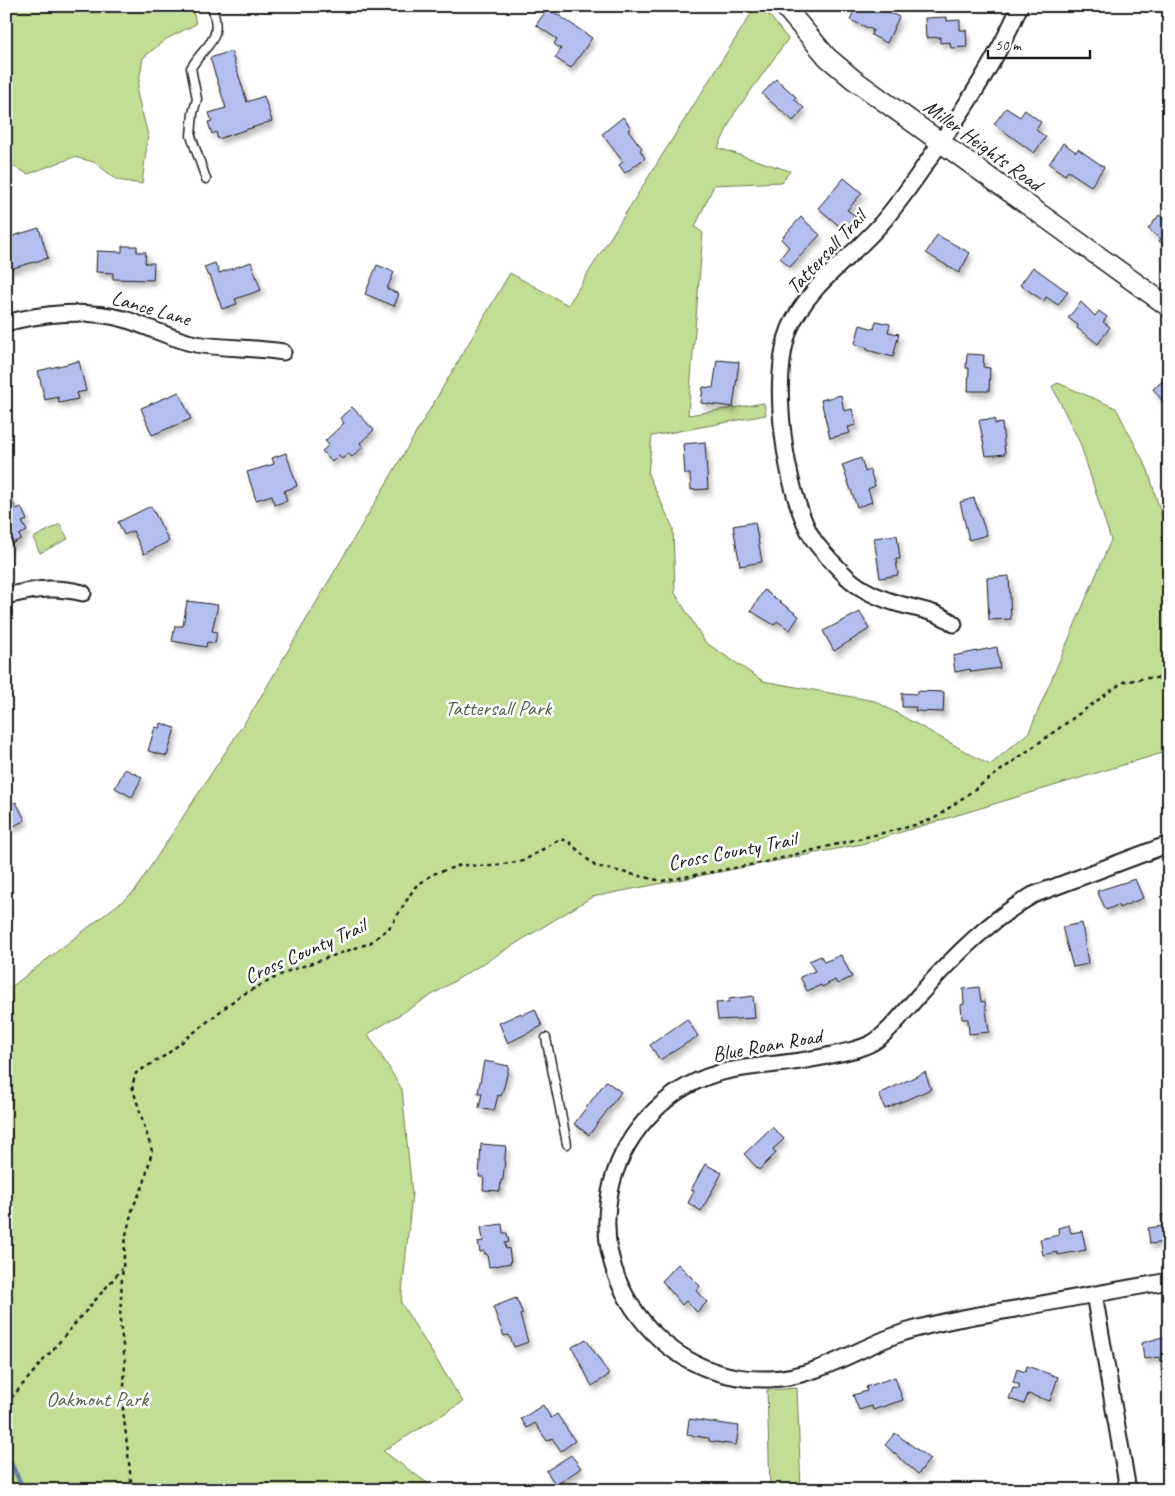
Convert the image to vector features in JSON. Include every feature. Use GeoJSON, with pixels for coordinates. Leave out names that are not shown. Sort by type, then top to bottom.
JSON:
{"type":"FeatureCollection","features":[{"type":"Feature","properties":{"kind":"street","name":"Miller Heights Road"},"geometry":{"type":"LineString","coordinates":[[784,6],[828,57],[873,94],[1169,307]]}},
{"type":"Feature","properties":{"kind":"street","name":"Tattersall Trail"},"geometry":{"type":"LineString","coordinates":[[954,624],[946,617],[901,605],[867,590],[847,576],[816,544],[797,505],[780,398],[783,352],[790,328],[798,314],[822,283],[881,224],[940,142],[991,67],[1020,6]]}},
{"type":"Feature","properties":{"kind":"street","name":"Lance Lane"},"geometry":{"type":"LineString","coordinates":[[6,323],[48,316],[88,313],[122,319],[194,343],[242,350],[261,348],[283,352]]}},
{"type":"Feature","properties":{"kind":"street"},"geometry":{"type":"LineString","coordinates":[[6,596],[36,589],[60,588],[83,594]]}},
{"type":"Feature","properties":{"kind":"street","name":"Blue Roan Road"},"geometry":{"type":"LineString","coordinates":[[1169,844],[1033,895],[1013,906],[986,928],[940,972],[877,1040],[816,1059],[724,1072],[681,1090],[650,1115],[633,1136],[615,1170],[609,1197],[607,1242],[614,1270],[626,1297],[650,1331],[670,1350],[698,1365],[719,1373],[744,1378],[770,1379],[808,1372],[879,1342],[942,1322],[1169,1281]]}},
{"type":"Feature","properties":{"kind":"street"},"geometry":{"type":"LineString","coordinates":[[1094,1294],[1128,1490]]}},
{"type":"Feature","properties":{"kind":"lane"},"geometry":{"type":"LineString","coordinates":[[206,179],[191,136],[193,113],[197,99],[191,68],[210,45],[217,32],[212,6]]}},
{"type":"Feature","properties":{"kind":"lane"},"geometry":{"type":"LineString","coordinates":[[546,1038],[567,1144]]}},
{"type":"Feature","properties":{"kind":"path","name":"Cross County Trail"},"geometry":{"type":"LineString","coordinates":[[132,1490],[123,1409],[125,1362],[120,1321],[123,1268],[126,1235],[133,1207],[144,1184],[152,1151],[132,1086],[133,1076],[166,1055],[238,997],[286,972],[370,943],[390,927],[415,887],[433,874],[461,865],[490,866],[523,861],[560,839],[568,841],[594,866],[662,881],[769,861],[919,824],[935,818],[1124,682],[1146,678],[1169,678]]}},
{"type":"Feature","properties":{"kind":"path"},"geometry":{"type":"LineString","coordinates":[[6,1404],[123,1268]]}},
{"type":"Feature","properties":{"kind":"green space"},"geometry":{"type":"Polygon","coordinates":[[[6,6],[192,6],[196,24],[166,39],[143,58],[137,93],[148,135],[142,184],[117,180],[94,162],[74,157],[28,174],[6,163],[6,6]]]}},
{"type":"Feature","properties":{"kind":"green space","name":"Tattersall Park"},"geometry":{"type":"Polygon","coordinates":[[[756,6],[762,6],[788,39],[734,114],[718,148],[790,171],[782,182],[714,185],[695,227],[703,233],[688,415],[764,403],[766,415],[652,436],[648,474],[673,528],[675,593],[705,642],[763,681],[875,701],[990,765],[1029,732],[1111,540],[1080,443],[1052,386],[1058,383],[1116,408],[1148,470],[1169,541],[1169,751],[862,844],[592,897],[368,1034],[402,1089],[412,1194],[401,1303],[463,1402],[383,1451],[437,1490],[6,1490],[6,991],[134,892],[256,705],[510,273],[568,305],[756,6]]]}},
{"type":"Feature","properties":{"kind":"green space"},"geometry":{"type":"Polygon","coordinates":[[[60,524],[68,539],[40,553],[33,538],[60,524]]]}},
{"type":"Feature","properties":{"kind":"green space"},"geometry":{"type":"Polygon","coordinates":[[[797,1388],[801,1490],[770,1490],[767,1390],[797,1388]]]}},
{"type":"Feature","properties":{"kind":"building"},"geometry":{"type":"Polygon","coordinates":[[[856,6],[875,6],[899,17],[887,43],[871,35],[873,30],[850,20],[856,6]]]}},
{"type":"Feature","properties":{"kind":"building"},"geometry":{"type":"Polygon","coordinates":[[[548,8],[592,38],[571,68],[555,58],[561,49],[554,44],[557,39],[536,25],[548,8]]]}},
{"type":"Feature","properties":{"kind":"building"},"geometry":{"type":"Polygon","coordinates":[[[947,17],[947,21],[960,20],[960,30],[966,30],[967,47],[951,48],[950,42],[940,43],[940,37],[926,38],[925,18],[947,17]]]}},
{"type":"Feature","properties":{"kind":"building"},"geometry":{"type":"Polygon","coordinates":[[[231,51],[247,102],[264,96],[272,121],[218,139],[216,132],[212,134],[208,122],[212,121],[209,113],[226,108],[210,58],[231,51]]]}},
{"type":"Feature","properties":{"kind":"building"},"geometry":{"type":"Polygon","coordinates":[[[776,79],[796,97],[794,99],[804,108],[793,121],[762,94],[776,79]]]}},
{"type":"Feature","properties":{"kind":"building"},"geometry":{"type":"Polygon","coordinates":[[[1006,108],[1020,117],[1025,110],[1041,122],[1036,130],[1046,137],[1034,153],[994,124],[1006,108]]]}},
{"type":"Feature","properties":{"kind":"building"},"geometry":{"type":"Polygon","coordinates":[[[623,117],[631,128],[628,130],[642,148],[640,150],[645,158],[625,173],[619,165],[623,162],[602,134],[623,117]]]}},
{"type":"Feature","properties":{"kind":"building"},"geometry":{"type":"Polygon","coordinates":[[[1063,143],[1076,152],[1078,149],[1104,167],[1091,186],[1068,171],[1065,175],[1049,164],[1063,143]]]}},
{"type":"Feature","properties":{"kind":"building"},"geometry":{"type":"Polygon","coordinates":[[[844,178],[862,193],[847,210],[856,216],[844,230],[818,208],[844,178]]]}},
{"type":"Feature","properties":{"kind":"building"},"geometry":{"type":"Polygon","coordinates":[[[1159,215],[1169,222],[1169,249],[1159,241],[1161,239],[1148,229],[1159,215]]]}},
{"type":"Feature","properties":{"kind":"building"},"geometry":{"type":"Polygon","coordinates":[[[801,217],[820,235],[790,267],[780,258],[789,247],[781,239],[801,217]]]}},
{"type":"Feature","properties":{"kind":"building"},"geometry":{"type":"Polygon","coordinates":[[[39,228],[48,258],[6,270],[6,238],[39,228]]]}},
{"type":"Feature","properties":{"kind":"building"},"geometry":{"type":"Polygon","coordinates":[[[937,235],[970,253],[959,273],[926,253],[937,235]]]}},
{"type":"Feature","properties":{"kind":"building"},"geometry":{"type":"Polygon","coordinates":[[[122,246],[137,246],[137,252],[146,252],[145,263],[154,263],[153,280],[113,279],[113,273],[96,272],[97,251],[122,252],[122,246]]]}},
{"type":"Feature","properties":{"kind":"building"},"geometry":{"type":"Polygon","coordinates":[[[251,262],[261,290],[235,299],[237,304],[222,309],[210,275],[208,276],[204,267],[215,263],[219,273],[251,262]]]}},
{"type":"Feature","properties":{"kind":"building"},"geometry":{"type":"Polygon","coordinates":[[[377,265],[394,272],[387,289],[399,294],[394,306],[365,294],[377,265]]]}},
{"type":"Feature","properties":{"kind":"building"},"geometry":{"type":"Polygon","coordinates":[[[1033,267],[1068,292],[1058,305],[1046,297],[1044,301],[1020,285],[1033,267]]]}},
{"type":"Feature","properties":{"kind":"building"},"geometry":{"type":"Polygon","coordinates":[[[1081,302],[1095,316],[1099,311],[1107,317],[1103,322],[1110,327],[1098,344],[1077,328],[1078,325],[1068,318],[1081,302]]]}},
{"type":"Feature","properties":{"kind":"building"},"geometry":{"type":"Polygon","coordinates":[[[876,321],[890,324],[888,332],[899,334],[893,357],[867,350],[868,348],[855,344],[860,325],[874,329],[876,321]]]}},
{"type":"Feature","properties":{"kind":"building"},"geometry":{"type":"Polygon","coordinates":[[[967,354],[984,355],[983,367],[990,368],[989,391],[968,391],[969,368],[966,368],[967,354]]]}},
{"type":"Feature","properties":{"kind":"building"},"geometry":{"type":"Polygon","coordinates":[[[717,360],[739,362],[733,407],[701,403],[703,387],[713,388],[717,360]]]}},
{"type":"Feature","properties":{"kind":"building"},"geometry":{"type":"Polygon","coordinates":[[[79,361],[86,391],[76,393],[78,399],[59,403],[58,397],[45,400],[38,371],[79,361]]]}},
{"type":"Feature","properties":{"kind":"building"},"geometry":{"type":"Polygon","coordinates":[[[1169,376],[1169,409],[1153,389],[1169,376]]]}},
{"type":"Feature","properties":{"kind":"building"},"geometry":{"type":"Polygon","coordinates":[[[179,392],[191,419],[152,435],[141,408],[179,392]]]}},
{"type":"Feature","properties":{"kind":"building"},"geometry":{"type":"Polygon","coordinates":[[[841,395],[844,411],[852,409],[856,425],[848,427],[850,433],[830,438],[821,400],[841,395]]]}},
{"type":"Feature","properties":{"kind":"building"},"geometry":{"type":"Polygon","coordinates":[[[352,407],[374,430],[360,443],[363,447],[352,457],[348,453],[342,459],[339,455],[332,462],[322,451],[329,445],[325,441],[344,423],[340,418],[352,407]]]}},
{"type":"Feature","properties":{"kind":"building"},"geometry":{"type":"Polygon","coordinates":[[[995,419],[995,424],[1002,423],[1005,454],[986,456],[979,420],[995,419]]]}},
{"type":"Feature","properties":{"kind":"building"},"geometry":{"type":"Polygon","coordinates":[[[705,442],[708,489],[691,490],[690,474],[685,474],[683,444],[705,442]]]}},
{"type":"Feature","properties":{"kind":"building"},"geometry":{"type":"Polygon","coordinates":[[[286,453],[297,486],[284,491],[287,501],[274,505],[272,495],[256,500],[247,472],[274,464],[272,458],[286,453]]]}},
{"type":"Feature","properties":{"kind":"building"},"geometry":{"type":"Polygon","coordinates":[[[861,458],[865,472],[870,470],[875,486],[868,489],[872,502],[857,507],[842,465],[861,458]]]}},
{"type":"Feature","properties":{"kind":"building"},"geometry":{"type":"Polygon","coordinates":[[[6,489],[16,509],[21,507],[27,520],[22,522],[27,531],[19,535],[21,539],[6,546],[6,489]]]}},
{"type":"Feature","properties":{"kind":"building"},"geometry":{"type":"Polygon","coordinates":[[[974,498],[987,535],[969,540],[960,502],[974,498]]]}},
{"type":"Feature","properties":{"kind":"building"},"geometry":{"type":"Polygon","coordinates":[[[151,506],[169,541],[144,554],[133,531],[124,535],[118,522],[151,506]]]}},
{"type":"Feature","properties":{"kind":"building"},"geometry":{"type":"Polygon","coordinates":[[[755,522],[762,562],[740,566],[733,526],[755,522]]]}},
{"type":"Feature","properties":{"kind":"building"},"geometry":{"type":"Polygon","coordinates":[[[897,535],[900,559],[896,559],[898,575],[880,578],[874,538],[897,535]]]}},
{"type":"Feature","properties":{"kind":"building"},"geometry":{"type":"Polygon","coordinates":[[[1009,576],[1011,619],[989,620],[987,578],[1009,576]]]}},
{"type":"Feature","properties":{"kind":"building"},"geometry":{"type":"Polygon","coordinates":[[[764,590],[799,616],[790,630],[777,621],[774,625],[751,611],[764,590]]]}},
{"type":"Feature","properties":{"kind":"building"},"geometry":{"type":"Polygon","coordinates":[[[187,601],[218,605],[212,631],[217,632],[215,643],[207,642],[206,647],[172,641],[175,626],[183,626],[187,601]]]}},
{"type":"Feature","properties":{"kind":"building"},"geometry":{"type":"Polygon","coordinates":[[[860,612],[869,629],[834,651],[823,631],[860,612]]]}},
{"type":"Feature","properties":{"kind":"building"},"geometry":{"type":"Polygon","coordinates":[[[997,647],[1000,668],[971,672],[970,669],[955,672],[953,656],[997,647]]]}},
{"type":"Feature","properties":{"kind":"building"},"geometry":{"type":"Polygon","coordinates":[[[917,691],[944,692],[943,712],[915,711],[916,707],[902,707],[902,693],[917,694],[917,691]]]}},
{"type":"Feature","properties":{"kind":"building"},"geometry":{"type":"Polygon","coordinates":[[[161,723],[175,728],[167,756],[148,751],[155,727],[160,728],[161,723]]]}},
{"type":"Feature","properties":{"kind":"building"},"geometry":{"type":"Polygon","coordinates":[[[125,769],[142,777],[132,797],[115,788],[125,769]]]}},
{"type":"Feature","properties":{"kind":"building"},"geometry":{"type":"Polygon","coordinates":[[[16,802],[25,820],[10,828],[6,819],[6,807],[16,802]]]}},
{"type":"Feature","properties":{"kind":"building"},"geometry":{"type":"Polygon","coordinates":[[[1135,879],[1143,898],[1119,908],[1118,905],[1106,910],[1097,891],[1135,879]]]}},
{"type":"Feature","properties":{"kind":"building"},"geometry":{"type":"Polygon","coordinates":[[[1082,923],[1088,964],[1073,967],[1062,927],[1082,923]]]}},
{"type":"Feature","properties":{"kind":"building"},"geometry":{"type":"Polygon","coordinates":[[[841,955],[852,977],[837,984],[835,980],[822,987],[821,985],[807,991],[800,977],[815,971],[809,961],[821,956],[824,962],[841,955]]]}},
{"type":"Feature","properties":{"kind":"building"},"geometry":{"type":"Polygon","coordinates":[[[979,987],[981,1002],[985,1001],[989,1032],[969,1034],[968,1019],[962,1019],[963,989],[979,987]]]}},
{"type":"Feature","properties":{"kind":"building"},"geometry":{"type":"Polygon","coordinates":[[[753,996],[755,1018],[718,1020],[716,1003],[729,1002],[729,999],[753,996]]]}},
{"type":"Feature","properties":{"kind":"building"},"geometry":{"type":"Polygon","coordinates":[[[535,1009],[542,1026],[508,1043],[499,1023],[535,1009]]]}},
{"type":"Feature","properties":{"kind":"building"},"geometry":{"type":"Polygon","coordinates":[[[687,1019],[698,1036],[660,1060],[650,1045],[687,1019]]]}},
{"type":"Feature","properties":{"kind":"building"},"geometry":{"type":"Polygon","coordinates":[[[484,1061],[509,1066],[501,1096],[498,1095],[494,1111],[479,1108],[482,1093],[478,1093],[484,1061]]]}},
{"type":"Feature","properties":{"kind":"building"},"geometry":{"type":"Polygon","coordinates":[[[925,1072],[931,1089],[885,1109],[879,1094],[925,1072]]]}},
{"type":"Feature","properties":{"kind":"building"},"geometry":{"type":"Polygon","coordinates":[[[606,1081],[621,1092],[589,1135],[574,1124],[606,1081]]]}},
{"type":"Feature","properties":{"kind":"building"},"geometry":{"type":"Polygon","coordinates":[[[772,1127],[784,1139],[773,1149],[776,1153],[759,1170],[744,1154],[772,1127]]]}},
{"type":"Feature","properties":{"kind":"building"},"geometry":{"type":"Polygon","coordinates":[[[481,1144],[506,1146],[503,1180],[501,1180],[500,1191],[483,1190],[484,1177],[479,1177],[481,1144]]]}},
{"type":"Feature","properties":{"kind":"building"},"geometry":{"type":"Polygon","coordinates":[[[705,1164],[722,1173],[701,1211],[688,1203],[694,1191],[691,1190],[705,1164]]]}},
{"type":"Feature","properties":{"kind":"building"},"geometry":{"type":"Polygon","coordinates":[[[1169,1214],[1169,1246],[1167,1242],[1150,1244],[1148,1228],[1163,1226],[1161,1215],[1169,1214]]]}},
{"type":"Feature","properties":{"kind":"building"},"geometry":{"type":"Polygon","coordinates":[[[502,1224],[503,1233],[507,1233],[509,1242],[505,1243],[506,1249],[509,1248],[511,1263],[489,1267],[487,1254],[484,1251],[480,1252],[478,1242],[483,1241],[481,1227],[502,1224]]]}},
{"type":"Feature","properties":{"kind":"building"},"geometry":{"type":"Polygon","coordinates":[[[1069,1225],[1071,1233],[1082,1231],[1086,1250],[1058,1255],[1057,1252],[1043,1255],[1040,1239],[1059,1235],[1058,1228],[1069,1225]]]}},
{"type":"Feature","properties":{"kind":"building"},"geometry":{"type":"Polygon","coordinates":[[[678,1264],[700,1286],[696,1291],[707,1302],[697,1312],[686,1301],[682,1305],[662,1281],[678,1264]]]}},
{"type":"Feature","properties":{"kind":"building"},"geometry":{"type":"Polygon","coordinates":[[[516,1298],[523,1314],[520,1315],[528,1342],[514,1347],[509,1335],[504,1336],[493,1307],[516,1298]]]}},
{"type":"Feature","properties":{"kind":"building"},"geometry":{"type":"Polygon","coordinates":[[[1169,1335],[1169,1361],[1161,1362],[1160,1357],[1144,1359],[1142,1343],[1169,1335]]]}},
{"type":"Feature","properties":{"kind":"building"},"geometry":{"type":"Polygon","coordinates":[[[586,1339],[609,1375],[592,1386],[572,1347],[586,1339]]]}},
{"type":"Feature","properties":{"kind":"building"},"geometry":{"type":"Polygon","coordinates":[[[1027,1366],[1058,1377],[1050,1401],[1028,1394],[1024,1404],[1009,1399],[1013,1388],[1019,1389],[1020,1385],[1013,1382],[1017,1369],[1025,1372],[1027,1366]]]}},
{"type":"Feature","properties":{"kind":"building"},"geometry":{"type":"Polygon","coordinates":[[[895,1377],[903,1400],[873,1410],[872,1406],[859,1410],[853,1395],[867,1391],[866,1387],[895,1377]]]}},
{"type":"Feature","properties":{"kind":"building"},"geometry":{"type":"Polygon","coordinates":[[[543,1405],[551,1418],[557,1414],[575,1441],[561,1451],[552,1438],[547,1441],[535,1423],[527,1428],[521,1419],[543,1405]]]}},
{"type":"Feature","properties":{"kind":"building"},"geometry":{"type":"Polygon","coordinates":[[[689,1419],[739,1426],[736,1445],[687,1435],[689,1419]]]}},
{"type":"Feature","properties":{"kind":"building"},"geometry":{"type":"Polygon","coordinates":[[[895,1433],[930,1459],[918,1474],[885,1445],[895,1433]]]}},
{"type":"Feature","properties":{"kind":"building"},"geometry":{"type":"Polygon","coordinates":[[[571,1455],[581,1468],[556,1485],[546,1471],[571,1455]]]}},
{"type":"Feature","properties":{"kind":"waterway"},"geometry":{"type":"LineString","coordinates":[[6,1453],[21,1484],[30,1490]]}},
{"type":"Feature","properties":{"kind":"park label","name":"Oakmont Park"},"geometry":{"type":"Point","coordinates":[97,1399]}}]}
